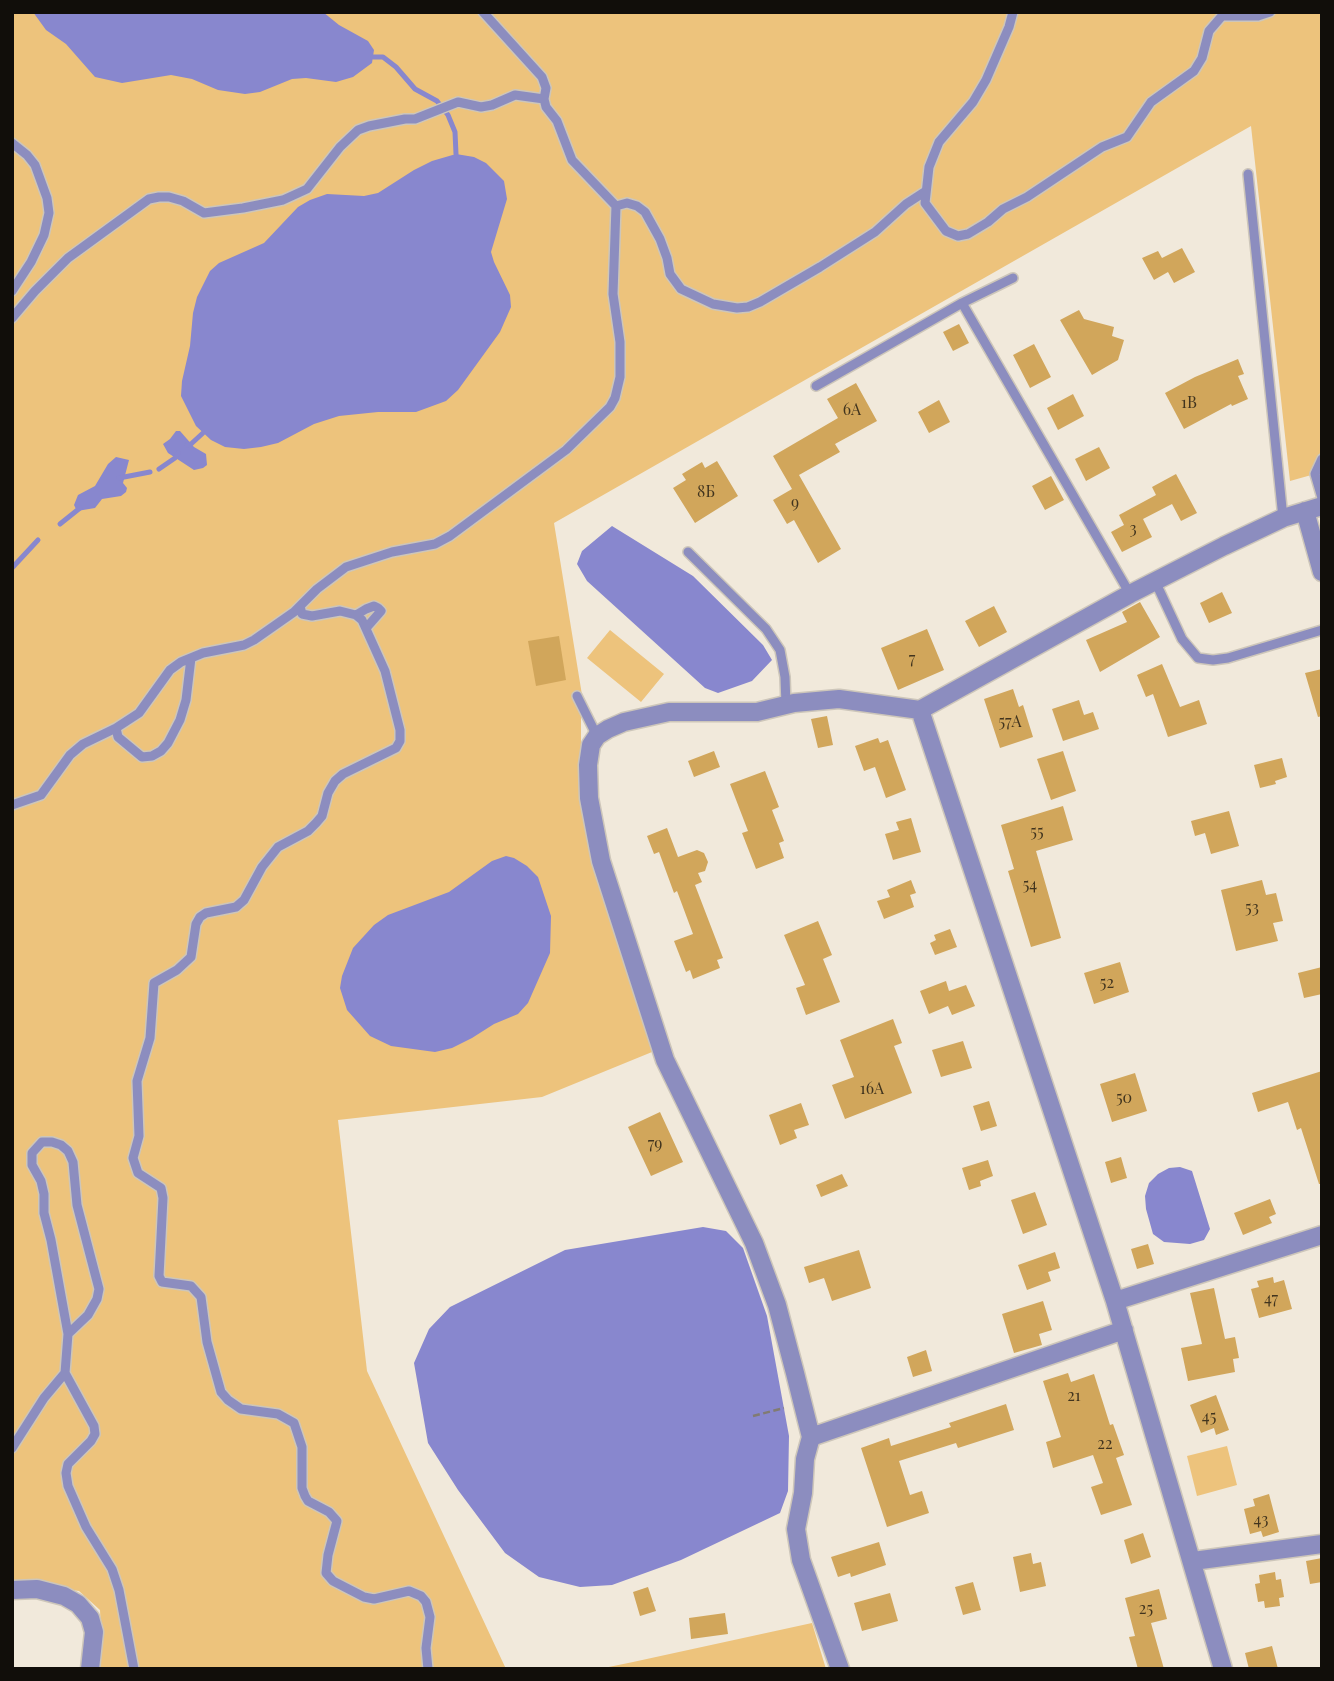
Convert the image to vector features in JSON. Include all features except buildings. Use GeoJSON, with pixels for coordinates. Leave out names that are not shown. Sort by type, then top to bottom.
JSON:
{"type":"FeatureCollection","features":[{"type":"Feature","properties":{"kind":"street"},"geometry":{"type":"LineString","coordinates":[[840,1669],[801,1560],[796,1529],[803,1493],[805,1459],[811,1437],[777,1305],[754,1243],[664,1060],[601,861],[589,798],[591,746],[597,736],[624,722],[669,712],[757,712],[786,705],[839,699],[920,710],[1155,581],[1283,519],[1313,509],[1322,572]]}},
{"type":"Feature","properties":{"kind":"street"},"geometry":{"type":"LineString","coordinates":[[920,710],[1115,1301],[1223,1669]]}},
{"type":"Feature","properties":{"kind":"street"},"geometry":{"type":"LineString","coordinates":[[1115,1301],[1322,1236]]}},
{"type":"Feature","properties":{"kind":"street"},"geometry":{"type":"LineString","coordinates":[[811,1437],[1124,1330]]}},
{"type":"Feature","properties":{"kind":"street"},"geometry":{"type":"LineString","coordinates":[[1193,1561],[1322,1544]]}},
{"type":"Feature","properties":{"kind":"street"},"geometry":{"type":"LineString","coordinates":[[12,1590],[37,1589],[64,1596],[78,1604],[90,1618],[94,1632],[90,1669]]}},
{"type":"Feature","properties":{"kind":"lane"},"geometry":{"type":"LineString","coordinates":[[12,805],[41,795],[70,755],[83,744],[139,713],[170,670],[191,658],[244,645],[263,634],[346,567],[392,552],[435,544],[450,536],[566,450],[610,407],[620,377],[620,342],[613,294],[616,206],[572,160],[557,121],[546,107],[546,88],[542,77],[483,12]]}},
{"type":"Feature","properties":{"kind":"lane"},"geometry":{"type":"LineString","coordinates":[[1013,12],[986,80],[973,102],[939,142],[929,167],[925,203],[946,232],[958,236],[968,233],[1088,156],[1127,137],[1151,102],[1194,71],[1202,58],[1209,31],[1222,16],[1258,16],[1270,12]]}},
{"type":"Feature","properties":{"kind":"lane"},"geometry":{"type":"LineString","coordinates":[[12,318],[68,258],[149,199],[169,197],[183,201],[204,213],[283,200],[307,188],[340,147],[358,130],[415,119],[458,102],[481,107],[492,106],[515,95],[544,99]]}},
{"type":"Feature","properties":{"kind":"lane"},"geometry":{"type":"LineString","coordinates":[[12,143],[35,165],[47,198],[49,213],[44,235],[31,262],[12,291]]}},
{"type":"Feature","properties":{"kind":"lane"},"geometry":{"type":"LineString","coordinates":[[1248,174],[1283,519]]}},
{"type":"Feature","properties":{"kind":"lane"},"geometry":{"type":"LineString","coordinates":[[616,206],[637,206],[645,212],[660,239],[670,274],[681,289],[713,304],[737,308],[760,302],[820,267],[876,232],[906,204],[926,191]]}},
{"type":"Feature","properties":{"kind":"lane"},"geometry":{"type":"LineString","coordinates":[[816,386],[962,303],[1013,278]]}},
{"type":"Feature","properties":{"kind":"lane"},"geometry":{"type":"LineString","coordinates":[[962,303],[1130,594]]}},
{"type":"Feature","properties":{"kind":"lane"},"geometry":{"type":"LineString","coordinates":[[1322,459],[1315,474],[1322,498]]}},
{"type":"Feature","properties":{"kind":"lane"},"geometry":{"type":"LineString","coordinates":[[688,552],[759,622],[780,650],[786,705]]}},
{"type":"Feature","properties":{"kind":"lane"},"geometry":{"type":"LineString","coordinates":[[1155,581],[1182,639],[1198,658],[1228,658],[1322,630]]}},
{"type":"Feature","properties":{"kind":"lane"},"geometry":{"type":"LineString","coordinates":[[300,606],[302,614],[312,616],[340,611],[356,615],[367,627],[368,636],[385,671],[400,730],[400,741],[396,748],[343,774],[335,781],[328,793],[322,816],[316,823],[308,831],[278,847],[262,866],[244,900],[236,907],[206,913],[200,917],[196,924],[191,957],[177,970],[154,983],[150,1038],[137,1080],[139,1136],[133,1158],[138,1173],[162,1188],[159,1276],[162,1282],[191,1286],[201,1297],[207,1342],[221,1392],[242,1409],[278,1414],[294,1423],[302,1447],[301,1477],[305,1496],[308,1502],[329,1512],[337,1521],[326,1573],[333,1581],[364,1597],[374,1599],[409,1591],[421,1596],[426,1602],[430,1617],[426,1648],[428,1669]]}},
{"type":"Feature","properties":{"kind":"lane"},"geometry":{"type":"LineString","coordinates":[[356,615],[374,606],[379,608],[381,611],[367,627]]}},
{"type":"Feature","properties":{"kind":"lane"},"geometry":{"type":"LineString","coordinates":[[116,728],[118,737],[142,757],[161,751],[180,720],[187,701],[191,658]]}},
{"type":"Feature","properties":{"kind":"lane"},"geometry":{"type":"LineString","coordinates":[[577,696],[597,736]]}},
{"type":"Feature","properties":{"kind":"lane"},"geometry":{"type":"LineString","coordinates":[[68,1334],[88,1315],[99,1289],[77,1205],[73,1162],[68,1151],[61,1145],[42,1142],[32,1153],[33,1165],[44,1194],[44,1213],[68,1334],[65,1373],[94,1426],[91,1441],[68,1464],[68,1486],[86,1527],[112,1569],[119,1590],[134,1669]]}},
{"type":"Feature","properties":{"kind":"lane"},"geometry":{"type":"LineString","coordinates":[[12,1448],[44,1398],[65,1373]]}},
{"type":"Feature","properties":{"kind":"path"},"geometry":{"type":"LineString","coordinates":[[753,1416],[784,1408]]}},
{"type":"Feature","properties":{"kind":"shaded area"},"geometry":{"type":"Polygon","coordinates":[[[12,12],[1322,12],[1322,472],[1290,481],[1251,126],[554,523],[582,695],[574,697],[581,715],[581,801],[590,850],[652,1052],[542,1097],[338,1120],[367,1371],[506,1669],[95,1669],[101,1631],[100,1610],[79,1591],[12,1585],[12,12]]]}},
{"type":"Feature","properties":{"kind":"shaded area"},"geometry":{"type":"Polygon","coordinates":[[[33,12],[323,12],[339,25],[368,41],[374,50],[372,63],[353,77],[336,82],[292,79],[260,92],[245,94],[218,90],[192,79],[171,75],[122,83],[95,77],[66,44],[46,30],[33,12]]]}},
{"type":"Feature","properties":{"kind":"shaded area"},"geometry":{"type":"Polygon","coordinates":[[[456,154],[474,157],[486,163],[504,181],[507,199],[491,252],[510,295],[511,307],[500,332],[458,390],[446,401],[416,412],[339,416],[314,424],[278,443],[261,447],[225,447],[211,440],[196,426],[181,396],[193,313],[197,297],[210,271],[219,263],[264,243],[298,207],[310,200],[327,194],[364,196],[378,193],[432,161],[456,154]]]}},
{"type":"Feature","properties":{"kind":"shaded area"},"geometry":{"type":"Polygon","coordinates":[[[176,431],[180,431],[194,447],[206,454],[207,465],[194,470],[168,453],[163,444],[176,431]]]}},
{"type":"Feature","properties":{"kind":"shaded area"},"geometry":{"type":"Polygon","coordinates":[[[116,457],[129,460],[123,483],[127,488],[126,492],[121,496],[102,499],[95,508],[77,511],[74,505],[78,495],[95,486],[108,464],[116,457]]]}},
{"type":"Feature","properties":{"kind":"shaded area"},"geometry":{"type":"Polygon","coordinates":[[[612,526],[693,576],[763,645],[772,660],[752,681],[718,693],[705,688],[587,581],[577,564],[582,551],[612,526]]]}},
{"type":"Feature","properties":{"kind":"shaded area"},"geometry":{"type":"Polygon","coordinates":[[[610,630],[664,674],[641,702],[587,658],[610,630]]]}},
{"type":"Feature","properties":{"kind":"shaded area"},"geometry":{"type":"Polygon","coordinates":[[[506,856],[527,866],[538,877],[551,916],[550,953],[528,1003],[518,1014],[494,1024],[452,1048],[435,1052],[391,1046],[370,1036],[347,1010],[340,988],[353,948],[374,925],[388,915],[449,892],[492,861],[506,856]]]}},
{"type":"Feature","properties":{"kind":"shaded area"},"geometry":{"type":"Polygon","coordinates":[[[1180,1167],[1192,1171],[1210,1229],[1204,1240],[1190,1244],[1164,1242],[1153,1234],[1146,1209],[1145,1196],[1149,1183],[1169,1168],[1180,1167]]]}},
{"type":"Feature","properties":{"kind":"shaded area"},"geometry":{"type":"Polygon","coordinates":[[[703,1227],[726,1231],[743,1248],[767,1316],[789,1436],[788,1491],[780,1513],[681,1560],[612,1585],[580,1587],[539,1577],[505,1553],[458,1490],[428,1443],[414,1363],[429,1329],[450,1307],[565,1250],[703,1227]]]}},
{"type":"Feature","properties":{"kind":"shaded area"},"geometry":{"type":"Polygon","coordinates":[[[1227,1446],[1237,1485],[1197,1496],[1187,1456],[1227,1446]]]}},
{"type":"Feature","properties":{"kind":"shaded area"},"geometry":{"type":"Polygon","coordinates":[[[812,1623],[826,1669],[599,1669],[633,1662],[812,1623]]]}},
{"type":"Feature","properties":{"kind":"waterway"},"geometry":{"type":"LineString","coordinates":[[373,57],[383,57],[396,67],[415,89],[437,101],[448,115],[455,132],[456,154]]}},
{"type":"Feature","properties":{"kind":"waterway"},"geometry":{"type":"LineString","coordinates":[[187,445],[203,433]]}},
{"type":"Feature","properties":{"kind":"waterway"},"geometry":{"type":"LineString","coordinates":[[159,469],[178,453]]}},
{"type":"Feature","properties":{"kind":"waterway"},"geometry":{"type":"LineString","coordinates":[[119,478],[150,472]]}},
{"type":"Feature","properties":{"kind":"waterway"},"geometry":{"type":"LineString","coordinates":[[60,524],[80,508]]}},
{"type":"Feature","properties":{"kind":"waterway"},"geometry":{"type":"LineString","coordinates":[[12,568],[38,540]]}}]}
